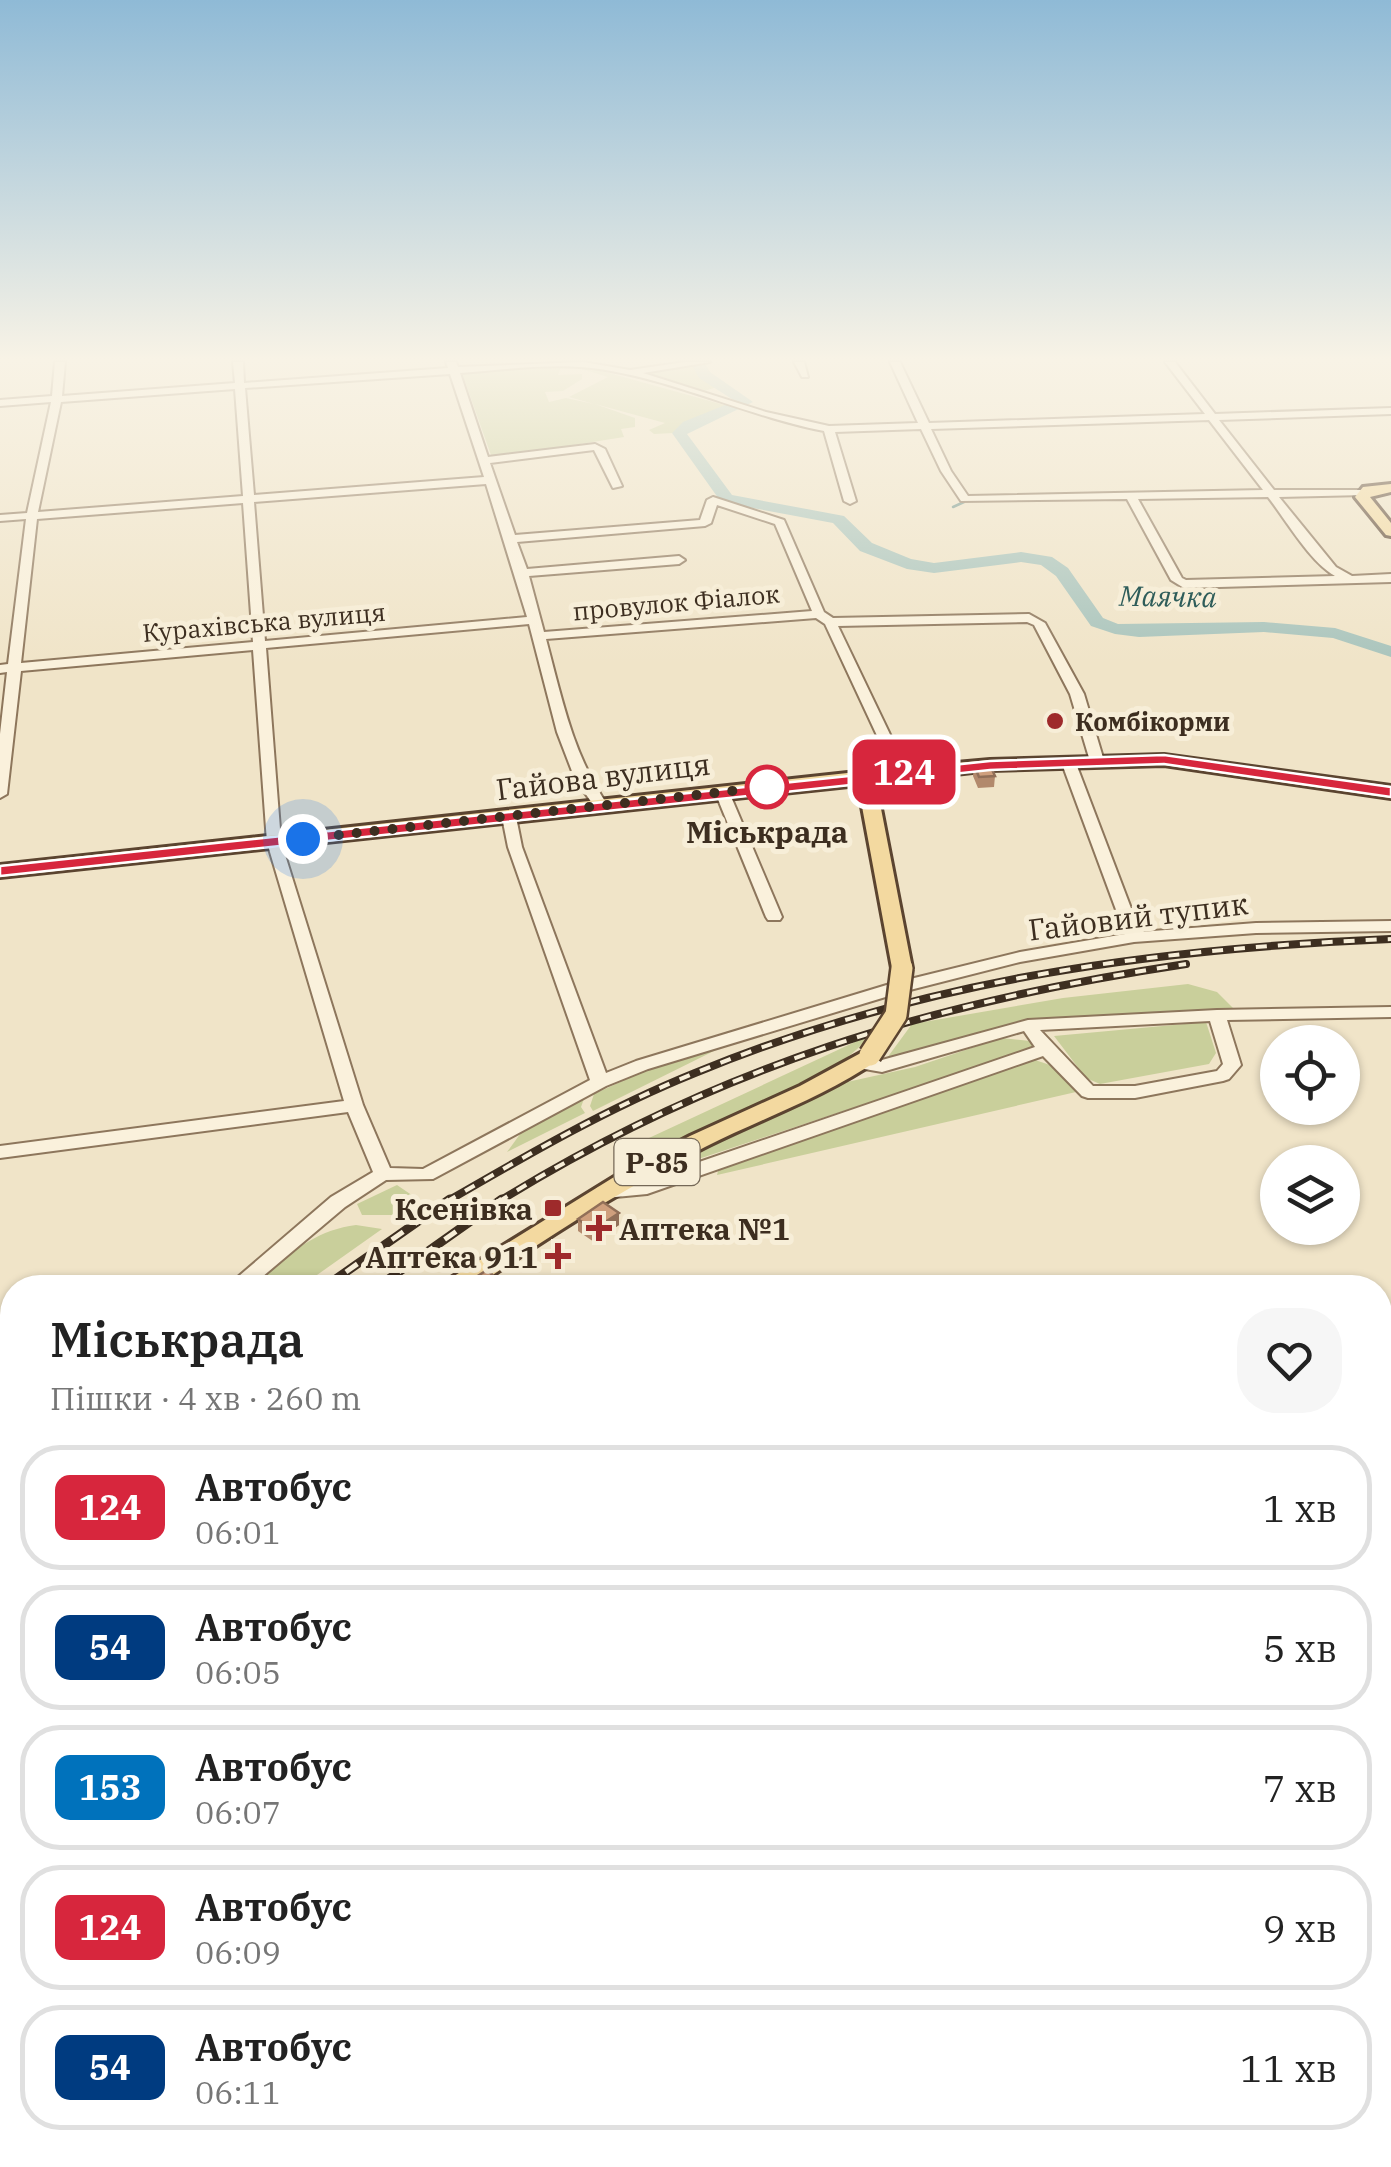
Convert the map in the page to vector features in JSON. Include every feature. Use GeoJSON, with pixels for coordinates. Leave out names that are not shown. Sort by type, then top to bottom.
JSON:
{"type":"FeatureCollection","features":[{"type":"Feature","properties":{"kind":"main road"},"geometry":{"type":"LineString","coordinates":[[1391,488],[1364,492],[1362,497],[1391,532]]}},
{"type":"Feature","properties":{"kind":"main road","name":"Гайова вулиця"},"geometry":{"type":"LineString","coordinates":[[0,871],[901,772],[1068,762],[1193,762],[1391,792]]}},
{"type":"Feature","properties":{"kind":"main road","name":"Р-85"},"geometry":{"type":"LineString","coordinates":[[475,1275],[600,1193],[864,1059],[900,1014],[904,993],[866,776]]}},
{"type":"Feature","properties":{"kind":"street"},"geometry":{"type":"LineString","coordinates":[[0,794],[32,515],[43,463]]}},
{"type":"Feature","properties":{"kind":"street"},"geometry":{"type":"LineString","coordinates":[[246,463],[274,842],[354,1106],[383,1174],[338,1202],[251,1275]]}},
{"type":"Feature","properties":{"kind":"street"},"geometry":{"type":"LineString","coordinates":[[485,463],[582,779],[602,806]]}},
{"type":"Feature","properties":{"kind":"street"},"geometry":{"type":"LineString","coordinates":[[607,463],[617,486]]}},
{"type":"Feature","properties":{"kind":"street"},"geometry":{"type":"LineString","coordinates":[[839,463],[850,501]]}},
{"type":"Feature","properties":{"kind":"street"},"geometry":{"type":"LineString","coordinates":[[943,463],[966,499],[1364,492]]}},
{"type":"Feature","properties":{"kind":"street"},"geometry":{"type":"LineString","coordinates":[[1246,463],[1332,570],[1356,580]]}},
{"type":"Feature","properties":{"kind":"street"},"geometry":{"type":"LineString","coordinates":[[0,518],[492,480]]}},
{"type":"Feature","properties":{"kind":"street"},"geometry":{"type":"LineString","coordinates":[[1131,497],[1178,580],[1184,584],[1391,578]]}},
{"type":"Feature","properties":{"kind":"street"},"geometry":{"type":"LineString","coordinates":[[511,538],[704,522],[714,500],[780,522],[901,772]]}},
{"type":"Feature","properties":{"kind":"street"},"geometry":{"type":"LineString","coordinates":[[522,573],[679,560]]}},
{"type":"Feature","properties":{"kind":"street","name":"провулок Фіалок"},"geometry":{"type":"LineString","coordinates":[[537,636],[824,618],[1029,618],[1038,623],[1076,694],[1098,761]]}},
{"type":"Feature","properties":{"kind":"street","name":"Курахівська вулиця"},"geometry":{"type":"LineString","coordinates":[[0,669],[533,620]]}},
{"type":"Feature","properties":{"kind":"street"},"geometry":{"type":"LineString","coordinates":[[1068,762],[1134,937]]}},
{"type":"Feature","properties":{"kind":"street"},"geometry":{"type":"LineString","coordinates":[[722,792],[774,917]]}},
{"type":"Feature","properties":{"kind":"street"},"geometry":{"type":"LineString","coordinates":[[509,817],[515,847],[600,1082]]}},
{"type":"Feature","properties":{"kind":"street","name":"Гайовий тупик"},"geometry":{"type":"LineString","coordinates":[[383,1174],[426,1176],[600,1082],[899,978],[1134,937],[1256,928],[1391,926]]}},
{"type":"Feature","properties":{"kind":"street"},"geometry":{"type":"LineString","coordinates":[[864,1059],[882,1066],[1028,1025],[1217,1015],[1391,1012]]}},
{"type":"Feature","properties":{"kind":"street"},"geometry":{"type":"LineString","coordinates":[[1028,1025],[1088,1092],[1135,1092],[1223,1075],[1232,1065],[1217,1015]]}},
{"type":"Feature","properties":{"kind":"street"},"geometry":{"type":"LineString","coordinates":[[600,1193],[640,1189],[1046,1049]]}},
{"type":"Feature","properties":{"kind":"street"},"geometry":{"type":"LineString","coordinates":[[0,1152],[354,1106]]}},
{"type":"Feature","properties":{"kind":"green space"},"geometry":{"type":"Polygon","coordinates":[[[1188,984],[1217,992],[1234,1009],[1038,1019],[887,1058],[912,1024],[1063,998],[1188,984]]]}},
{"type":"Feature","properties":{"kind":"green space"},"geometry":{"type":"Polygon","coordinates":[[[1206,1022],[1216,1053],[1209,1064],[1100,1084],[1086,1078],[1054,1036],[1206,1022]]]}},
{"type":"Feature","properties":{"kind":"green space"},"geometry":{"type":"Polygon","coordinates":[[[870,1035],[827,1071],[762,1106],[635,1159],[624,1157],[621,1151],[870,1035]]]}},
{"type":"Feature","properties":{"kind":"green space"},"geometry":{"type":"Polygon","coordinates":[[[1001,1038],[1030,1041],[1033,1048],[638,1179],[847,1082],[915,1067],[1001,1038]]]}},
{"type":"Feature","properties":{"kind":"green space"},"geometry":{"type":"Polygon","coordinates":[[[728,1044],[593,1111],[590,1106],[594,1094],[649,1069],[728,1044]]]}},
{"type":"Feature","properties":{"kind":"green space"},"geometry":{"type":"Polygon","coordinates":[[[1035,1060],[1056,1067],[1076,1092],[717,1175],[719,1167],[1035,1060]]]}},
{"type":"Feature","properties":{"kind":"green space"},"geometry":{"type":"Polygon","coordinates":[[[585,1096],[581,1107],[585,1113],[507,1152],[523,1130],[585,1096]]]}},
{"type":"Feature","properties":{"kind":"green space"},"geometry":{"type":"Polygon","coordinates":[[[397,1185],[419,1200],[392,1215],[362,1215],[357,1204],[397,1185]]]}},
{"type":"Feature","properties":{"kind":"green space"},"geometry":{"type":"Polygon","coordinates":[[[356,1225],[382,1229],[317,1275],[265,1275],[312,1239],[356,1225]]]}},
{"type":"Feature","properties":{"kind":"building"},"geometry":{"type":"Polygon","coordinates":[[[989,763],[995,776],[979,777],[974,765],[989,763]]]}},
{"type":"Feature","properties":{"kind":"building"},"geometry":{"type":"Polygon","coordinates":[[[603,1202],[619,1213],[593,1230],[578,1219],[603,1202]]]}},
{"type":"Feature","properties":{"kind":"waterway","name":"Маячка"},"geometry":{"type":"LineString","coordinates":[[701,463],[727,499],[838,519],[866,547],[907,564],[934,568],[1021,557],[1046,561],[1062,572],[1097,622],[1115,629],[1139,632],[1264,627],[1335,633],[1391,652]]}},
{"type":"Feature","properties":{"kind":"waterway"},"geometry":{"type":"LineString","coordinates":[[953,507],[964,502]]}},
{"type":"Feature","properties":{"kind":"railway"},"geometry":{"type":"LineString","coordinates":[[446,1202],[631,1101],[780,1041],[865,1014],[951,992],[1123,961],[1391,939]]}},
{"type":"Feature","properties":{"kind":"railway"},"geometry":{"type":"LineString","coordinates":[[498,1202],[580,1154],[662,1113],[829,1046],[1003,998],[1186,964]]}},
{"type":"Feature","properties":{"kind":"railway"},"geometry":{"type":"LineString","coordinates":[[342,1275],[450,1199]]}},
{"type":"Feature","properties":{"kind":"railway"},"geometry":{"type":"LineString","coordinates":[[394,1275],[502,1199]]}},
{"type":"Feature","properties":{"kind":"bus line","name":"124"},"geometry":{"type":"LineString","coordinates":[[0,871],[901,772],[990,766],[1164,760],[1214,764],[1391,792]]}},
{"type":"Feature","properties":{"kind":"place","name":"Комбікорми"},"geometry":{"type":"Point","coordinates":[1055,721]}},
{"type":"Feature","properties":{"kind":"place","name":"Міськрада"},"geometry":{"type":"Point","coordinates":[767,787]}},
{"type":"Feature","properties":{"kind":"place","name":"Ксенівка"},"geometry":{"type":"Point","coordinates":[553,1208]}},
{"type":"Feature","properties":{"kind":"place","name":"Аптека №1"},"geometry":{"type":"Point","coordinates":[599,1228]}},
{"type":"Feature","properties":{"kind":"place","name":"Аптека 911"},"geometry":{"type":"Point","coordinates":[558,1256]}},
{"type":"Feature","properties":{"kind":"route"},"geometry":{"type":"LineString","coordinates":[[303,839],[767,787]]}}]}
